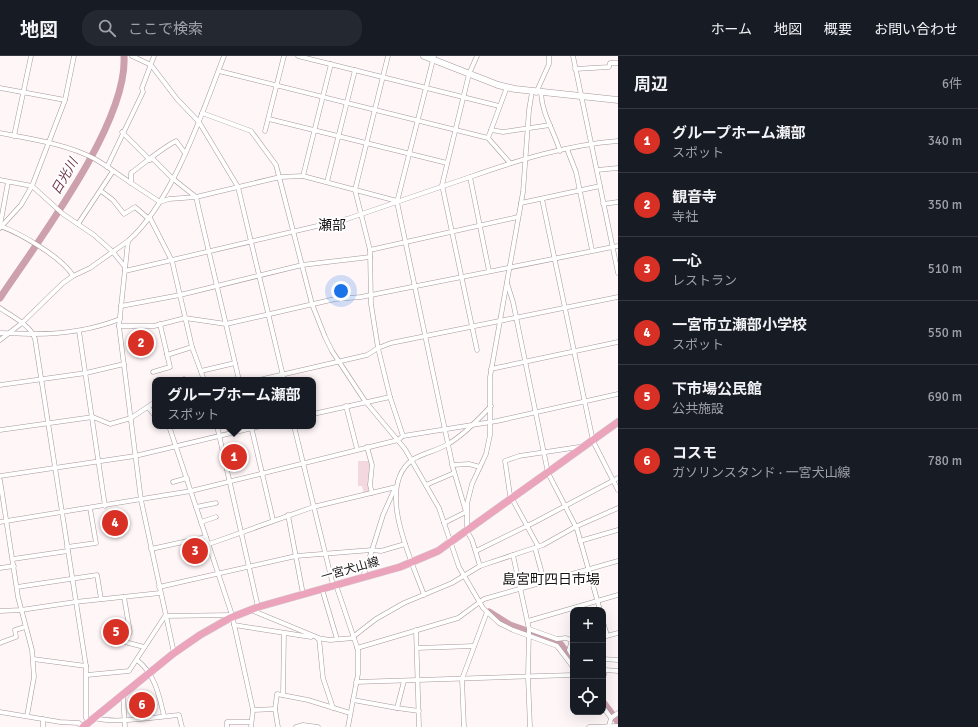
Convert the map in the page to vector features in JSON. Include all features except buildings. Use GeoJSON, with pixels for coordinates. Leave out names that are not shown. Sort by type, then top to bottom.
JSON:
{"type":"FeatureCollection","features":[{"type":"Feature","properties":{"kind":"main road"},"geometry":{"type":"LineString","coordinates":[[424,56],[433,58],[469,74],[507,87],[536,93],[618,100]]}},
{"type":"Feature","properties":{"kind":"main road","name":"一宮犬山線"},"geometry":{"type":"LineString","coordinates":[[87,723],[174,653],[232,616],[258,607],[413,563],[450,544],[618,422]]}},
{"type":"Feature","properties":{"kind":"street"},"geometry":{"type":"LineString","coordinates":[[14,136],[30,56]]}},
{"type":"Feature","properties":{"kind":"street"},"geometry":{"type":"LineString","coordinates":[[1,227],[21,205],[32,186],[50,143],[65,100],[74,56]]}},
{"type":"Feature","properties":{"kind":"street"},"geometry":{"type":"LineString","coordinates":[[107,167],[122,132],[144,92],[142,88],[154,56]]}},
{"type":"Feature","properties":{"kind":"street"},"geometry":{"type":"LineString","coordinates":[[0,340],[22,324],[63,283],[73,276],[90,268],[128,241],[150,218],[160,202],[185,153],[199,122],[224,56]]}},
{"type":"Feature","properties":{"kind":"street"},"geometry":{"type":"LineString","coordinates":[[265,131],[278,86],[284,56]]}},
{"type":"Feature","properties":{"kind":"street"},"geometry":{"type":"LineString","coordinates":[[298,56],[499,106]]}},
{"type":"Feature","properties":{"kind":"street"},"geometry":{"type":"LineString","coordinates":[[388,56],[355,190],[370,250],[370,295],[378,348],[390,397],[403,436]]}},
{"type":"Feature","properties":{"kind":"street"},"geometry":{"type":"LineString","coordinates":[[477,56],[469,74],[442,185],[477,350]]}},
{"type":"Feature","properties":{"kind":"street"},"geometry":{"type":"LineString","coordinates":[[480,566],[476,551],[467,531],[466,512],[468,495],[489,446],[492,405],[491,369],[521,203],[527,157],[528,128],[536,93],[548,64],[549,56]]}},
{"type":"Feature","properties":{"kind":"street"},"geometry":{"type":"LineString","coordinates":[[572,56],[618,271]]}},
{"type":"Feature","properties":{"kind":"street"},"geometry":{"type":"LineString","coordinates":[[135,57],[151,65],[177,99],[199,122],[238,188],[283,377]]}},
{"type":"Feature","properties":{"kind":"street"},"geometry":{"type":"LineString","coordinates":[[433,58],[397,202],[452,465],[466,512]]}},
{"type":"Feature","properties":{"kind":"street"},"geometry":{"type":"LineString","coordinates":[[575,69],[610,68],[610,63],[618,64]]}},
{"type":"Feature","properties":{"kind":"street"},"geometry":{"type":"LineString","coordinates":[[303,176],[331,64]]}},
{"type":"Feature","properties":{"kind":"street"},"geometry":{"type":"LineString","coordinates":[[327,182],[355,70]]}},
{"type":"Feature","properties":{"kind":"street"},"geometry":{"type":"LineString","coordinates":[[219,71],[418,122],[488,138],[510,163]]}},
{"type":"Feature","properties":{"kind":"street"},"geometry":{"type":"LineString","coordinates":[[488,138],[507,87]]}},
{"type":"Feature","properties":{"kind":"street"},"geometry":{"type":"LineString","coordinates":[[0,88],[65,100]]}},
{"type":"Feature","properties":{"kind":"street"},"geometry":{"type":"LineString","coordinates":[[536,93],[560,151]]}},
{"type":"Feature","properties":{"kind":"street"},"geometry":{"type":"LineString","coordinates":[[202,113],[251,131],[276,165],[312,304],[325,338],[365,402],[398,440],[412,460],[439,508],[450,544],[463,575],[487,612],[500,623],[529,636],[557,646],[570,663]]}},
{"type":"Feature","properties":{"kind":"street"},"geometry":{"type":"LineString","coordinates":[[269,119],[447,163]]}},
{"type":"Feature","properties":{"kind":"street"},"geometry":{"type":"LineString","coordinates":[[491,130],[503,132],[550,124]]}},
{"type":"Feature","properties":{"kind":"street"},"geometry":{"type":"LineString","coordinates":[[122,132],[172,178],[196,197],[238,377]]}},
{"type":"Feature","properties":{"kind":"street"},"geometry":{"type":"LineString","coordinates":[[0,133],[50,143],[94,159],[160,202],[196,197],[280,177],[303,176],[397,202]]}},
{"type":"Feature","properties":{"kind":"street"},"geometry":{"type":"LineString","coordinates":[[132,183],[131,174],[151,159],[158,151],[176,140],[185,153]]}},
{"type":"Feature","properties":{"kind":"street"},"geometry":{"type":"LineString","coordinates":[[125,269],[172,261],[294,232],[361,214],[527,157],[591,143],[618,141]]}},
{"type":"Feature","properties":{"kind":"street"},"geometry":{"type":"LineString","coordinates":[[567,149],[576,172],[592,250]]}},
{"type":"Feature","properties":{"kind":"street"},"geometry":{"type":"LineString","coordinates":[[597,170],[618,168]]}},
{"type":"Feature","properties":{"kind":"street"},"geometry":{"type":"LineString","coordinates":[[78,224],[113,171]]}},
{"type":"Feature","properties":{"kind":"street"},"geometry":{"type":"LineString","coordinates":[[470,177],[489,271]]}},
{"type":"Feature","properties":{"kind":"street"},"geometry":{"type":"LineString","coordinates":[[0,180],[32,186],[63,214],[113,252],[125,269]]}},
{"type":"Feature","properties":{"kind":"street"},"geometry":{"type":"LineString","coordinates":[[1,227],[8,182]]}},
{"type":"Feature","properties":{"kind":"street"},"geometry":{"type":"LineString","coordinates":[[521,203],[600,186]]}},
{"type":"Feature","properties":{"kind":"street"},"geometry":{"type":"LineString","coordinates":[[101,190],[113,200],[124,214],[135,207],[150,218],[172,261],[192,348],[203,377]]}},
{"type":"Feature","properties":{"kind":"street"},"geometry":{"type":"LineString","coordinates":[[542,199],[593,440],[618,490]]}},
{"type":"Feature","properties":{"kind":"street"},"geometry":{"type":"LineString","coordinates":[[603,204],[618,202]]}},
{"type":"Feature","properties":{"kind":"street"},"geometry":{"type":"LineString","coordinates":[[370,250],[518,217]]}},
{"type":"Feature","properties":{"kind":"street"},"geometry":{"type":"LineString","coordinates":[[1,227],[39,246],[68,267],[73,276]]}},
{"type":"Feature","properties":{"kind":"street"},"geometry":{"type":"LineString","coordinates":[[128,241],[119,326],[141,500],[174,653]]}},
{"type":"Feature","properties":{"kind":"street"},"geometry":{"type":"LineString","coordinates":[[119,326],[160,324],[185,318],[226,324],[335,299],[370,295],[555,257],[618,246]]}},
{"type":"Feature","properties":{"kind":"street"},"geometry":{"type":"LineString","coordinates":[[121,306],[180,295],[302,265],[370,257]]}},
{"type":"Feature","properties":{"kind":"street"},"geometry":{"type":"LineString","coordinates":[[507,283],[516,318],[548,473],[575,527],[599,607]]}},
{"type":"Feature","properties":{"kind":"street"},"geometry":{"type":"LineString","coordinates":[[270,377],[367,355],[378,348],[391,344],[618,297]]}},
{"type":"Feature","properties":{"kind":"street"},"geometry":{"type":"LineString","coordinates":[[0,308],[34,334],[86,666],[87,723]]}},
{"type":"Feature","properties":{"kind":"street"},"geometry":{"type":"LineString","coordinates":[[0,333],[34,334],[79,331],[100,327],[120,319]]}},
{"type":"Feature","properties":{"kind":"street"},"geometry":{"type":"LineString","coordinates":[[153,372],[170,367],[160,324]]}},
{"type":"Feature","properties":{"kind":"street"},"geometry":{"type":"LineString","coordinates":[[79,331],[93,417],[105,506]]}},
{"type":"Feature","properties":{"kind":"street"},"geometry":{"type":"LineString","coordinates":[[491,369],[618,342]]}},
{"type":"Feature","properties":{"kind":"street"},"geometry":{"type":"LineString","coordinates":[[167,355],[192,348]]}},
{"type":"Feature","properties":{"kind":"street"},"geometry":{"type":"LineString","coordinates":[[201,371],[235,363]]}},
{"type":"Feature","properties":{"kind":"street"},"geometry":{"type":"LineString","coordinates":[[0,385],[86,372],[124,364]]}},
{"type":"Feature","properties":{"kind":"street"},"geometry":{"type":"LineString","coordinates":[[0,522],[191,491],[228,480],[398,440],[403,436],[491,422],[618,394]]}},
{"type":"Feature","properties":{"kind":"street"},"geometry":{"type":"LineString","coordinates":[[316,413],[390,397]]}},
{"type":"Feature","properties":{"kind":"street"},"geometry":{"type":"LineString","coordinates":[[0,430],[93,417],[110,424],[131,418],[152,404]]}},
{"type":"Feature","properties":{"kind":"street"},"geometry":{"type":"LineString","coordinates":[[363,577],[383,515],[400,476],[412,460],[448,444],[472,425],[492,405]]}},
{"type":"Feature","properties":{"kind":"street"},"geometry":{"type":"LineString","coordinates":[[346,406],[357,449]]}},
{"type":"Feature","properties":{"kind":"street"},"geometry":{"type":"LineString","coordinates":[[148,407],[152,412]]}},
{"type":"Feature","properties":{"kind":"street"},"geometry":{"type":"LineString","coordinates":[[170,429],[219,573],[232,616],[253,710],[251,725],[227,722],[227,727]]}},
{"type":"Feature","properties":{"kind":"street"},"geometry":{"type":"LineString","coordinates":[[217,429],[258,607]]}},
{"type":"Feature","properties":{"kind":"street"},"geometry":{"type":"LineString","coordinates":[[0,476],[135,456],[244,429]]}},
{"type":"Feature","properties":{"kind":"street"},"geometry":{"type":"LineString","coordinates":[[251,429],[273,520]]}},
{"type":"Feature","properties":{"kind":"street"},"geometry":{"type":"LineString","coordinates":[[295,429],[324,553],[357,648],[356,682],[348,727]]}},
{"type":"Feature","properties":{"kind":"street"},"geometry":{"type":"LineString","coordinates":[[367,447],[372,465],[370,485],[372,493]]}},
{"type":"Feature","properties":{"kind":"street"},"geometry":{"type":"LineString","coordinates":[[544,581],[536,547],[512,499],[508,487],[505,461],[519,456],[584,447]]}},
{"type":"Feature","properties":{"kind":"street"},"geometry":{"type":"LineString","coordinates":[[452,465],[469,464],[480,467]]}},
{"type":"Feature","properties":{"kind":"street"},"geometry":{"type":"LineString","coordinates":[[426,485],[454,473]]}},
{"type":"Feature","properties":{"kind":"street"},"geometry":{"type":"LineString","coordinates":[[173,482],[187,478]]}},
{"type":"Feature","properties":{"kind":"street"},"geometry":{"type":"LineString","coordinates":[[476,551],[618,478]]}},
{"type":"Feature","properties":{"kind":"street"},"geometry":{"type":"LineString","coordinates":[[0,480],[20,610],[33,659],[33,684],[27,716]]}},
{"type":"Feature","properties":{"kind":"street"},"geometry":{"type":"LineString","coordinates":[[209,544],[313,507],[396,488]]}},
{"type":"Feature","properties":{"kind":"street"},"geometry":{"type":"LineString","coordinates":[[396,488],[398,518],[424,595]]}},
{"type":"Feature","properties":{"kind":"street"},"geometry":{"type":"LineString","coordinates":[[196,507],[216,503]]}},
{"type":"Feature","properties":{"kind":"street"},"geometry":{"type":"LineString","coordinates":[[13,559],[96,543],[90,508]]}},
{"type":"Feature","properties":{"kind":"street"},"geometry":{"type":"LineString","coordinates":[[234,625],[319,638],[337,639],[354,637],[390,611],[452,583],[480,566],[536,547],[575,527],[618,508]]}},
{"type":"Feature","properties":{"kind":"street"},"geometry":{"type":"LineString","coordinates":[[444,523],[466,512]]}},
{"type":"Feature","properties":{"kind":"street"},"geometry":{"type":"LineString","coordinates":[[288,515],[303,594]]}},
{"type":"Feature","properties":{"kind":"street"},"geometry":{"type":"LineString","coordinates":[[201,522],[216,517]]}},
{"type":"Feature","properties":{"kind":"street"},"geometry":{"type":"LineString","coordinates":[[580,541],[618,530]]}},
{"type":"Feature","properties":{"kind":"street"},"geometry":{"type":"LineString","coordinates":[[151,549],[206,537]]}},
{"type":"Feature","properties":{"kind":"street"},"geometry":{"type":"LineString","coordinates":[[159,587],[296,556],[372,550],[381,551],[406,544]]}},
{"type":"Feature","properties":{"kind":"street"},"geometry":{"type":"LineString","coordinates":[[513,555],[529,630],[528,677],[530,727]]}},
{"type":"Feature","properties":{"kind":"street"},"geometry":{"type":"LineString","coordinates":[[357,648],[458,618],[480,601],[544,581],[618,561]]}},
{"type":"Feature","properties":{"kind":"street"},"geometry":{"type":"LineString","coordinates":[[0,568],[14,566]]}},
{"type":"Feature","properties":{"kind":"street"},"geometry":{"type":"LineString","coordinates":[[16,588],[97,575],[101,599]]}},
{"type":"Feature","properties":{"kind":"street"},"geometry":{"type":"LineString","coordinates":[[322,589],[337,639]]}},
{"type":"Feature","properties":{"kind":"street"},"geometry":{"type":"LineString","coordinates":[[0,611],[20,610],[160,593]]}},
{"type":"Feature","properties":{"kind":"street"},"geometry":{"type":"LineString","coordinates":[[528,621],[618,595]]}},
{"type":"Feature","properties":{"kind":"street"},"geometry":{"type":"LineString","coordinates":[[124,597],[130,632],[125,642],[144,647]]}},
{"type":"Feature","properties":{"kind":"street"},"geometry":{"type":"LineString","coordinates":[[250,610],[319,638]]}},
{"type":"Feature","properties":{"kind":"street"},"geometry":{"type":"LineString","coordinates":[[464,727],[462,679],[487,612]]}},
{"type":"Feature","properties":{"kind":"street"},"geometry":{"type":"LineString","coordinates":[[165,616],[232,616]]}},
{"type":"Feature","properties":{"kind":"street"},"geometry":{"type":"LineString","coordinates":[[87,675],[129,671],[165,616]]}},
{"type":"Feature","properties":{"kind":"street"},"geometry":{"type":"LineString","coordinates":[[108,627],[128,626]]}},
{"type":"Feature","properties":{"kind":"street"},"geometry":{"type":"LineString","coordinates":[[0,643],[16,638],[15,630],[25,627]]}},
{"type":"Feature","properties":{"kind":"street"},"geometry":{"type":"LineString","coordinates":[[416,630],[419,727]]}},
{"type":"Feature","properties":{"kind":"street"},"geometry":{"type":"LineString","coordinates":[[529,630],[557,639],[566,638],[570,639]]}},
{"type":"Feature","properties":{"kind":"street"},"geometry":{"type":"LineString","coordinates":[[606,636],[618,632]]}},
{"type":"Feature","properties":{"kind":"street"},"geometry":{"type":"LineString","coordinates":[[283,696],[284,633]]}},
{"type":"Feature","properties":{"kind":"street"},"geometry":{"type":"LineString","coordinates":[[319,638],[323,678],[333,708]]}},
{"type":"Feature","properties":{"kind":"street"},"geometry":{"type":"LineString","coordinates":[[417,648],[474,646]]}},
{"type":"Feature","properties":{"kind":"street"},"geometry":{"type":"LineString","coordinates":[[33,659],[86,666]]}},
{"type":"Feature","properties":{"kind":"street"},"geometry":{"type":"LineString","coordinates":[[606,659],[618,660]]}},
{"type":"Feature","properties":{"kind":"street"},"geometry":{"type":"LineString","coordinates":[[137,660],[149,672],[156,686],[164,716]]}},
{"type":"Feature","properties":{"kind":"street"},"geometry":{"type":"LineString","coordinates":[[606,670],[618,671]]}},
{"type":"Feature","properties":{"kind":"street"},"geometry":{"type":"LineString","coordinates":[[356,682],[570,675]]}},
{"type":"Feature","properties":{"kind":"street"},"geometry":{"type":"LineString","coordinates":[[397,708],[404,681]]}},
{"type":"Feature","properties":{"kind":"street"},"geometry":{"type":"LineString","coordinates":[[123,694],[125,727]]}},
{"type":"Feature","properties":{"kind":"street"},"geometry":{"type":"LineString","coordinates":[[278,727],[275,709],[277,694],[350,713]]}},
{"type":"Feature","properties":{"kind":"street"},"geometry":{"type":"LineString","coordinates":[[353,700],[419,711]]}},
{"type":"Feature","properties":{"kind":"street"},"geometry":{"type":"LineString","coordinates":[[253,710],[275,709]]}},
{"type":"Feature","properties":{"kind":"street"},"geometry":{"type":"LineString","coordinates":[[606,711],[611,718]]}},
{"type":"Feature","properties":{"kind":"street"},"geometry":{"type":"LineString","coordinates":[[0,712],[43,720],[79,723],[87,723],[100,719],[124,719],[179,715],[182,727]]}},
{"type":"Feature","properties":{"kind":"street"},"geometry":{"type":"LineString","coordinates":[[609,726],[611,718],[617,714]]}},
{"type":"Feature","properties":{"kind":"street"},"geometry":{"type":"LineString","coordinates":[[43,720],[43,727]]}},
{"type":"Feature","properties":{"kind":"street"},"geometry":{"type":"LineString","coordinates":[[296,727],[303,725],[318,727]]}},
{"type":"Feature","properties":{"kind":"street"},"geometry":{"type":"LineString","coordinates":[[589,727],[617,726]]}},
{"type":"Feature","properties":{"kind":"shaded area"},"geometry":{"type":"Polygon","coordinates":[[[358,461],[371,461],[370,492],[364,494],[362,486],[358,486],[358,461]]]}},
{"type":"Feature","properties":{"kind":"waterway","name":"日光川"},"geometry":{"type":"LineString","coordinates":[[0,298],[57,214],[97,147],[112,114],[121,83],[124,56]]}},
{"type":"Feature","properties":{"kind":"waterway"},"geometry":{"type":"LineString","coordinates":[[489,612],[510,625],[559,642],[570,657]]}},
{"type":"Feature","properties":{"kind":"waterway"},"geometry":{"type":"LineString","coordinates":[[606,706],[618,722]]}},
{"type":"Feature","properties":{"kind":"place","name":"観音寺"},"geometry":{"type":"Point","coordinates":[141,343]}},
{"type":"Feature","properties":{"kind":"place","name":"グループホーム瀬部"},"geometry":{"type":"Point","coordinates":[234,457]}},
{"type":"Feature","properties":{"kind":"place","name":"一宮市立瀬部小学校"},"geometry":{"type":"Point","coordinates":[115,523]}},
{"type":"Feature","properties":{"kind":"place","name":"一心"},"geometry":{"type":"Point","coordinates":[195,551]}},
{"type":"Feature","properties":{"kind":"place","name":"下市場公民館"},"geometry":{"type":"Point","coordinates":[116,632]}},
{"type":"Feature","properties":{"kind":"place","name":"コスモ"},"geometry":{"type":"Point","coordinates":[142,705]}},
{"type":"Feature","properties":{"kind":"district","name":"瀬部"},"geometry":{"type":"Point","coordinates":[332,225]}},
{"type":"Feature","properties":{"kind":"district","name":"島宮町四日市場"},"geometry":{"type":"Point","coordinates":[551,579]}}]}
